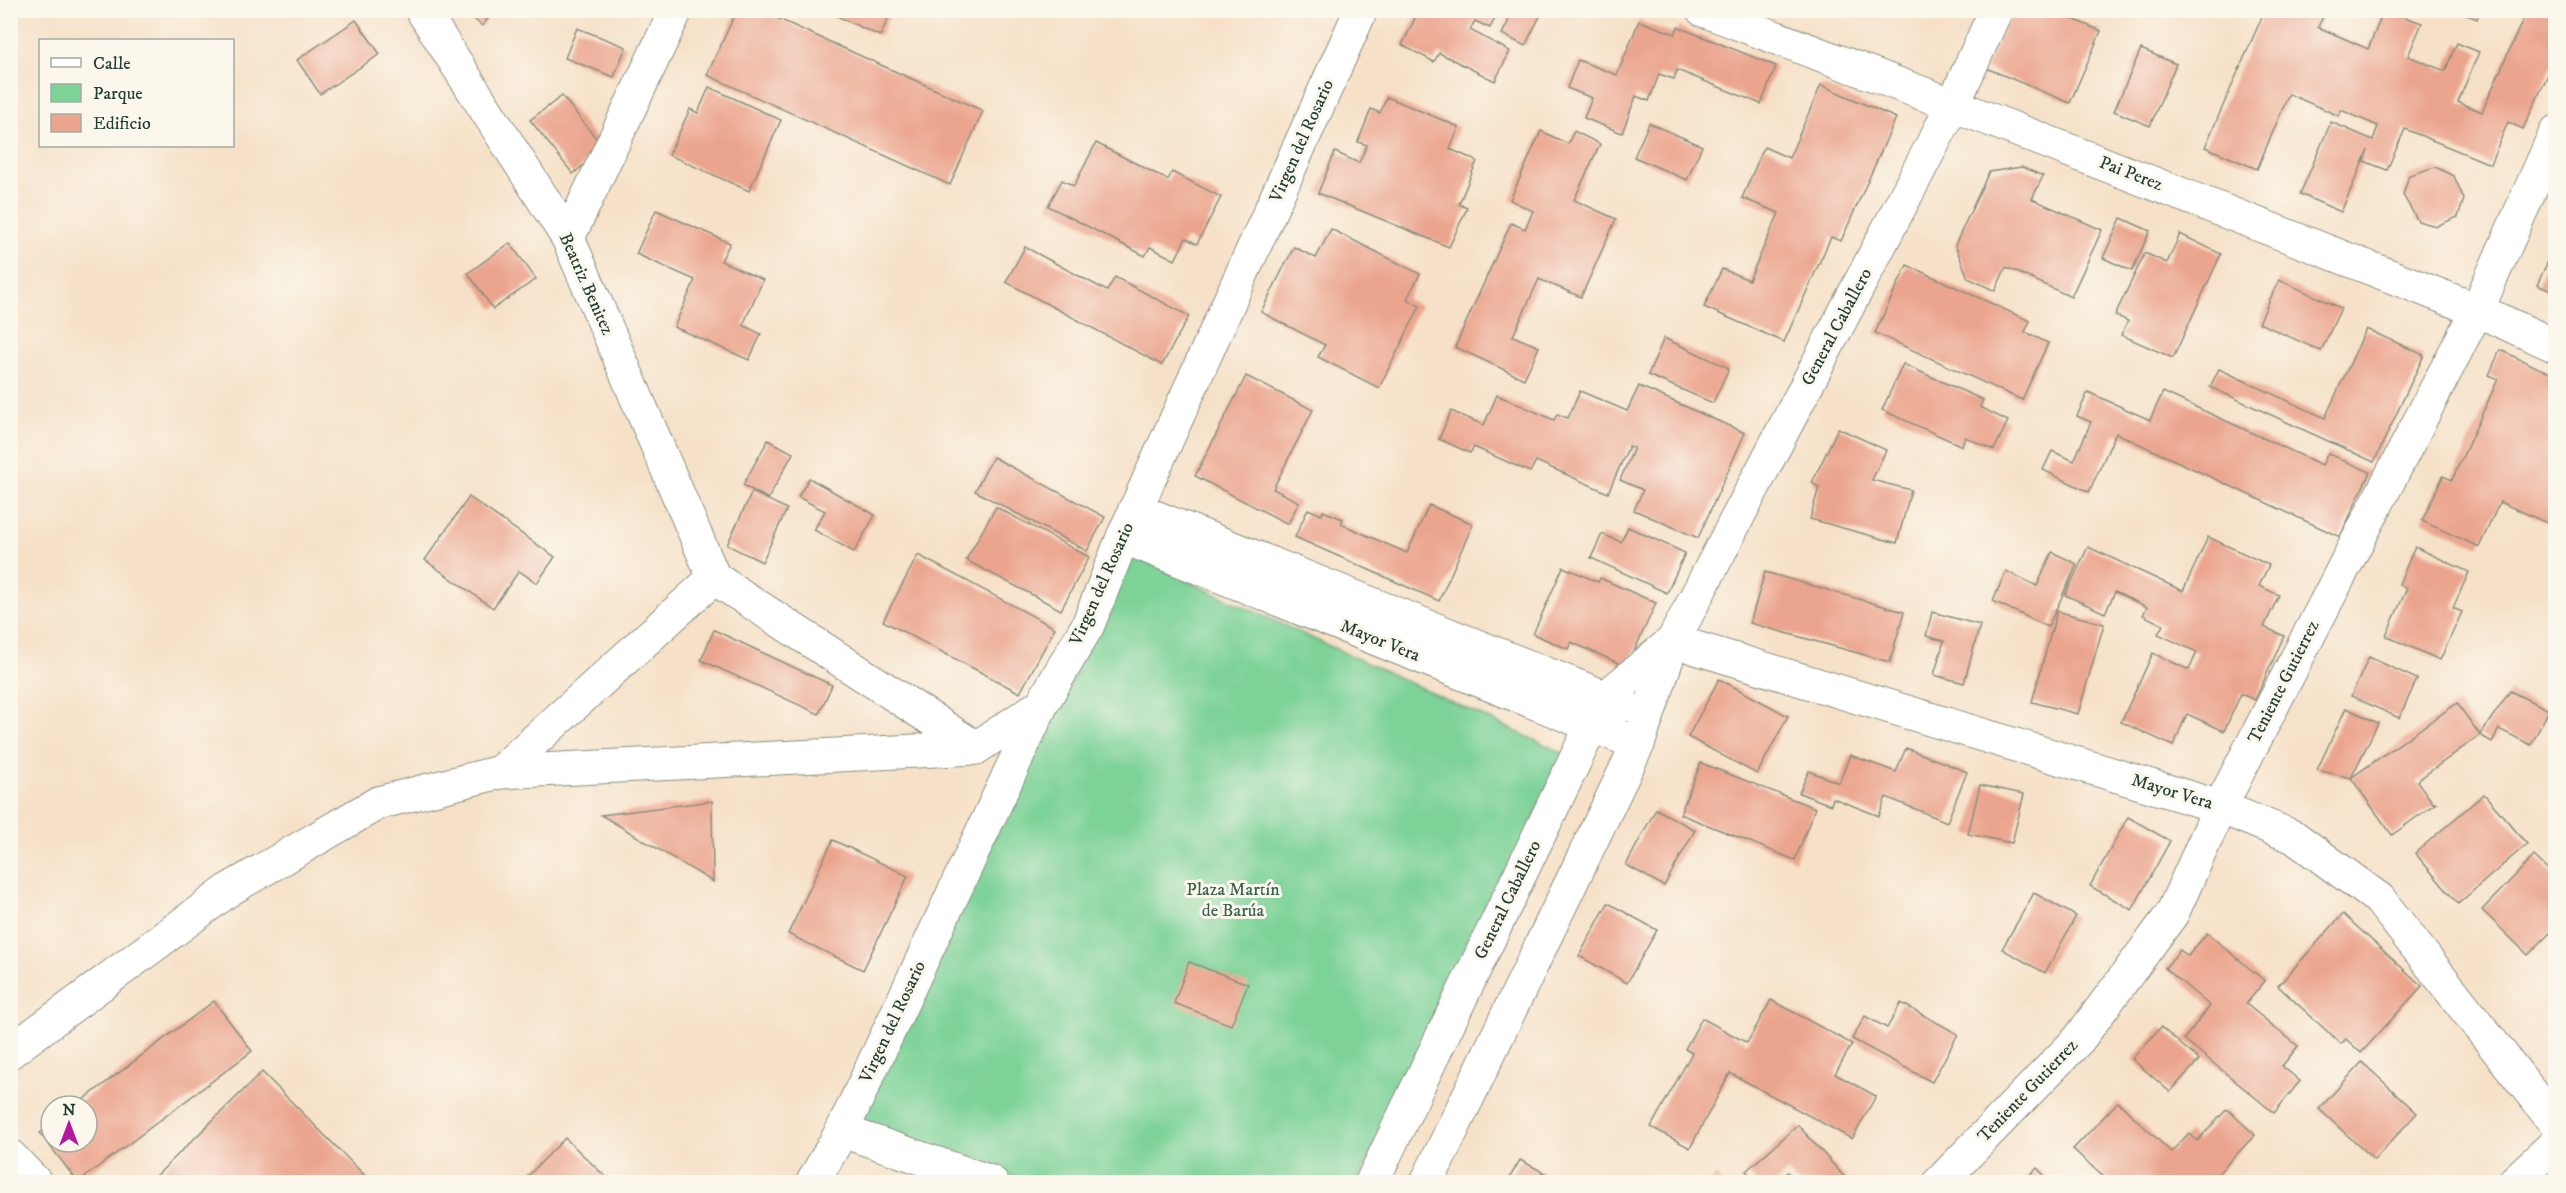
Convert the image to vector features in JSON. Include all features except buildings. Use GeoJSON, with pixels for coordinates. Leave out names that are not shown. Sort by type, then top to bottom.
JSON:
{"type":"FeatureCollection","features":[{"type":"Feature","properties":{"kind":"street","name":"Beatriz Benitez"},"geometry":{"type":"LineString","coordinates":[[422,10],[568,238],[714,578]]}},
{"type":"Feature","properties":{"kind":"street"},"geometry":{"type":"LineString","coordinates":[[568,238],[675,10]]}},
{"type":"Feature","properties":{"kind":"street","name":"Virgen del Rosario"},"geometry":{"type":"LineString","coordinates":[[813,1182],[842,1131],[1042,704],[1088,625],[1129,523],[1360,10]]}},
{"type":"Feature","properties":{"kind":"street","name":"Pai Perez"},"geometry":{"type":"LineString","coordinates":[[1703,10],[2477,310],[2556,346]]}},
{"type":"Feature","properties":{"kind":"street","name":"General Caballero"},"geometry":{"type":"LineString","coordinates":[[1427,1182],[1643,729],[1673,641],[1953,105],[1996,10]]}},
{"type":"Feature","properties":{"kind":"street","name":"Teniente Gutierrez"},"geometry":{"type":"LineString","coordinates":[[1940,1182],[2079,1039],[2172,915],[2220,807],[2477,310],[2556,132]]}},
{"type":"Feature","properties":{"kind":"street","name":"Mayor Vera"},"geometry":{"type":"LineString","coordinates":[[1129,523],[1643,729]]}},
{"type":"Feature","properties":{"kind":"street"},"geometry":{"type":"LineString","coordinates":[[500,772],[714,578],[976,748]]}},
{"type":"Feature","properties":{"kind":"street","name":"Mayor Vera"},"geometry":{"type":"LineString","coordinates":[[1673,641],[2220,807],[2294,837],[2379,899],[2556,1124]]}},
{"type":"Feature","properties":{"kind":"street","name":"General Caballero"},"geometry":{"type":"LineString","coordinates":[[1372,1182],[1598,712],[1673,641]]}},
{"type":"Feature","properties":{"kind":"street"},"geometry":{"type":"LineString","coordinates":[[10,1052],[230,889],[378,803],[500,772],[976,748],[1042,704]]}},
{"type":"Feature","properties":{"kind":"street"},"geometry":{"type":"LineString","coordinates":[[842,1131],[991,1182]]}},
{"type":"Feature","properties":{"kind":"street"},"geometry":{"type":"LineString","coordinates":[[2514,1182],[2556,1143]]}},
{"type":"Feature","properties":{"kind":"street"},"geometry":{"type":"LineString","coordinates":[[10,1156],[35,1182]]}},
{"type":"Feature","properties":{"kind":"green space","name":"Plaza Martín de Barúa"},"geometry":{"type":"Polygon","coordinates":[[[1133,556],[1565,754],[1358,1182],[1034,1182],[852,1128],[1133,556]]]}}]}
